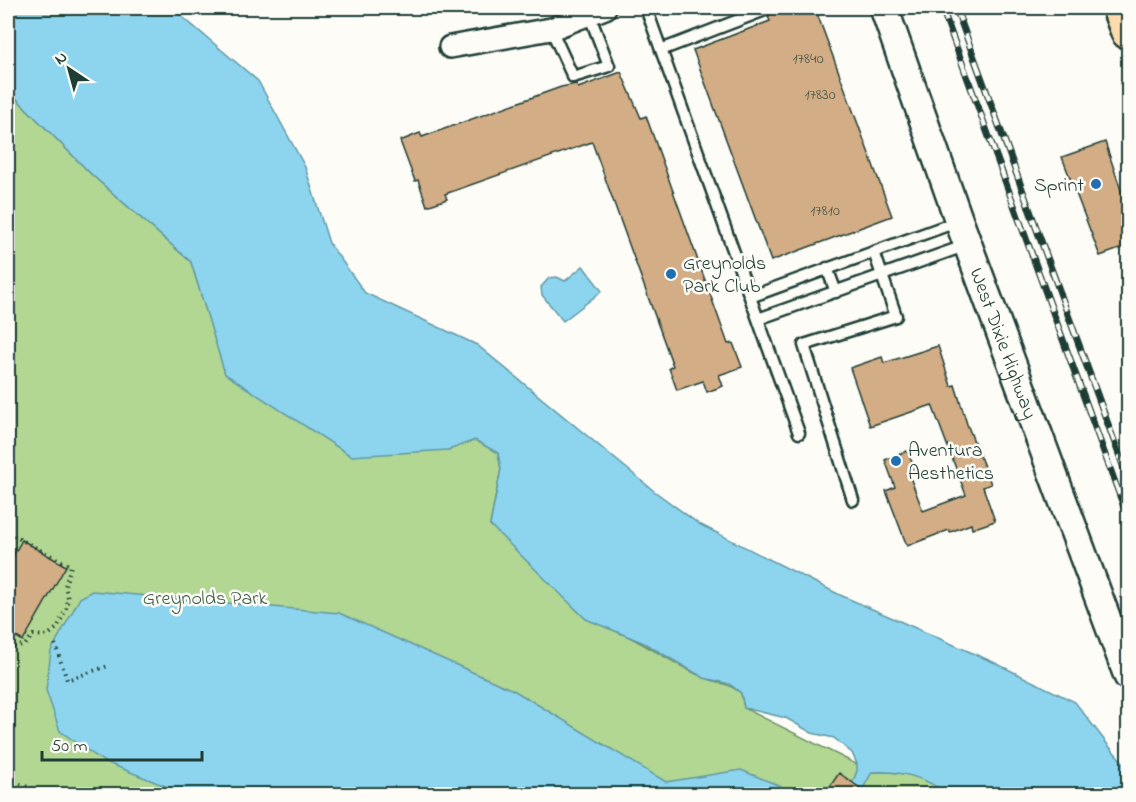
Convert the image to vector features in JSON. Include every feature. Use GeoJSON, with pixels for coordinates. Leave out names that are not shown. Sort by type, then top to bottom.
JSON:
{"type":"FeatureCollection","features":[{"type":"Feature","properties":{"kind":"main road"},"geometry":{"type":"LineString","coordinates":[[1119,8],[1128,32]]}},
{"type":"Feature","properties":{"kind":"street","name":"West Dixie Highway"},"geometry":{"type":"LineString","coordinates":[[884,8],[963,233],[1128,676]]}},
{"type":"Feature","properties":{"kind":"street"},"geometry":{"type":"LineString","coordinates":[[450,47],[551,29],[597,11]]}},
{"type":"Feature","properties":{"kind":"lane"},"geometry":{"type":"LineString","coordinates":[[646,8],[799,433]]}},
{"type":"Feature","properties":{"kind":"lane"},"geometry":{"type":"LineString","coordinates":[[661,50],[765,10]]}},
{"type":"Feature","properties":{"kind":"lane"},"geometry":{"type":"LineString","coordinates":[[551,29],[573,78],[609,66],[597,11]]}},
{"type":"Feature","properties":{"kind":"lane"},"geometry":{"type":"LineString","coordinates":[[750,297],[874,252],[963,233]]}},
{"type":"Feature","properties":{"kind":"lane"},"geometry":{"type":"LineString","coordinates":[[758,319],[883,275],[963,233]]}},
{"type":"Feature","properties":{"kind":"lane"},"geometry":{"type":"LineString","coordinates":[[853,500],[804,345],[896,316],[874,252]]}},
{"type":"Feature","properties":{"kind":"lane"},"geometry":{"type":"LineString","coordinates":[[827,268],[836,292]]}},
{"type":"Feature","properties":{"kind":"path"},"geometry":{"type":"LineString","coordinates":[[8,533],[71,566],[65,586],[68,598],[66,609],[57,628],[47,636],[33,635],[26,645],[8,647]]}},
{"type":"Feature","properties":{"kind":"path"},"geometry":{"type":"LineString","coordinates":[[55,644],[67,680],[108,666]]}},
{"type":"Feature","properties":{"kind":"path"},"geometry":{"type":"LineString","coordinates":[[18,783],[48,795]]}},
{"type":"Feature","properties":{"kind":"green space","name":"Greynolds Park"},"geometry":{"type":"Polygon","coordinates":[[[8,90],[92,175],[191,262],[226,374],[448,450],[475,440],[498,453],[501,469],[490,525],[621,633],[693,672],[731,686],[741,693],[744,708],[872,772],[892,772],[911,776],[930,783],[947,794],[8,794],[8,90]]]}},
{"type":"Feature","properties":{"kind":"water"},"geometry":{"type":"Polygon","coordinates":[[[8,8],[172,8],[258,81],[305,167],[329,243],[365,293],[477,345],[654,491],[699,524],[840,595],[993,662],[1075,702],[1128,768],[1128,794],[947,794],[930,783],[911,776],[872,772],[860,794],[842,794],[853,781],[857,764],[852,753],[834,738],[812,733],[786,718],[744,708],[741,693],[729,684],[704,678],[644,643],[586,619],[490,525],[501,469],[498,453],[475,440],[448,450],[351,456],[225,374],[191,262],[92,175],[8,90],[8,8]]]}},
{"type":"Feature","properties":{"kind":"water"},"geometry":{"type":"Polygon","coordinates":[[[583,266],[602,291],[563,321],[542,295],[541,287],[549,278],[557,277],[565,281],[583,266]]]}},
{"type":"Feature","properties":{"kind":"water"},"geometry":{"type":"Polygon","coordinates":[[[92,591],[339,613],[515,691],[666,782],[741,770],[799,794],[185,794],[103,761],[60,731],[46,690],[51,651],[80,598],[92,591]]]}},
{"type":"Feature","properties":{"kind":"building"},"geometry":{"type":"Polygon","coordinates":[[[772,8],[815,8],[892,216],[771,261],[693,50],[770,21],[768,17],[772,8]]]}},
{"type":"Feature","properties":{"kind":"building","name":"Greynolds Park Club"},"geometry":{"type":"Polygon","coordinates":[[[621,72],[641,118],[646,116],[728,344],[733,343],[742,367],[719,375],[723,386],[707,392],[703,381],[677,390],[669,368],[673,366],[592,142],[445,194],[447,199],[427,206],[400,141],[420,133],[422,137],[561,87],[576,84],[578,88],[621,72]]]}},
{"type":"Feature","properties":{"kind":"building","name":"Sprint"},"geometry":{"type":"Polygon","coordinates":[[[1105,142],[1128,211],[1128,246],[1100,256],[1062,157],[1105,142]]]}},
{"type":"Feature","properties":{"kind":"building"},"geometry":{"type":"Polygon","coordinates":[[[938,346],[951,386],[955,385],[967,424],[991,484],[983,487],[995,521],[972,529],[971,524],[950,532],[949,530],[907,546],[886,491],[895,487],[885,460],[907,451],[915,469],[908,472],[923,511],[966,495],[932,405],[870,426],[850,368],[882,357],[884,363],[938,346]]]}},
{"type":"Feature","properties":{"kind":"building"},"geometry":{"type":"Polygon","coordinates":[[[22,540],[66,566],[23,641],[8,632],[8,565],[22,540]]]}},
{"type":"Feature","properties":{"kind":"building"},"geometry":{"type":"Polygon","coordinates":[[[839,773],[870,795],[837,795],[829,788],[839,773]]]}},
{"type":"Feature","properties":{"kind":"railway"},"geometry":{"type":"LineString","coordinates":[[942,8],[1128,518]]}},
{"type":"Feature","properties":{"kind":"railway"},"geometry":{"type":"LineString","coordinates":[[956,8],[1128,479]]}},
{"type":"Feature","properties":{"kind":"place","name":"Sprint"},"geometry":{"type":"Point","coordinates":[1096,184]}},
{"type":"Feature","properties":{"kind":"place","name":"Greynolds Park Club"},"geometry":{"type":"Point","coordinates":[671,274]}},
{"type":"Feature","properties":{"kind":"place","name":"Aventura Aesthetics"},"geometry":{"type":"Point","coordinates":[896,461]}}]}
